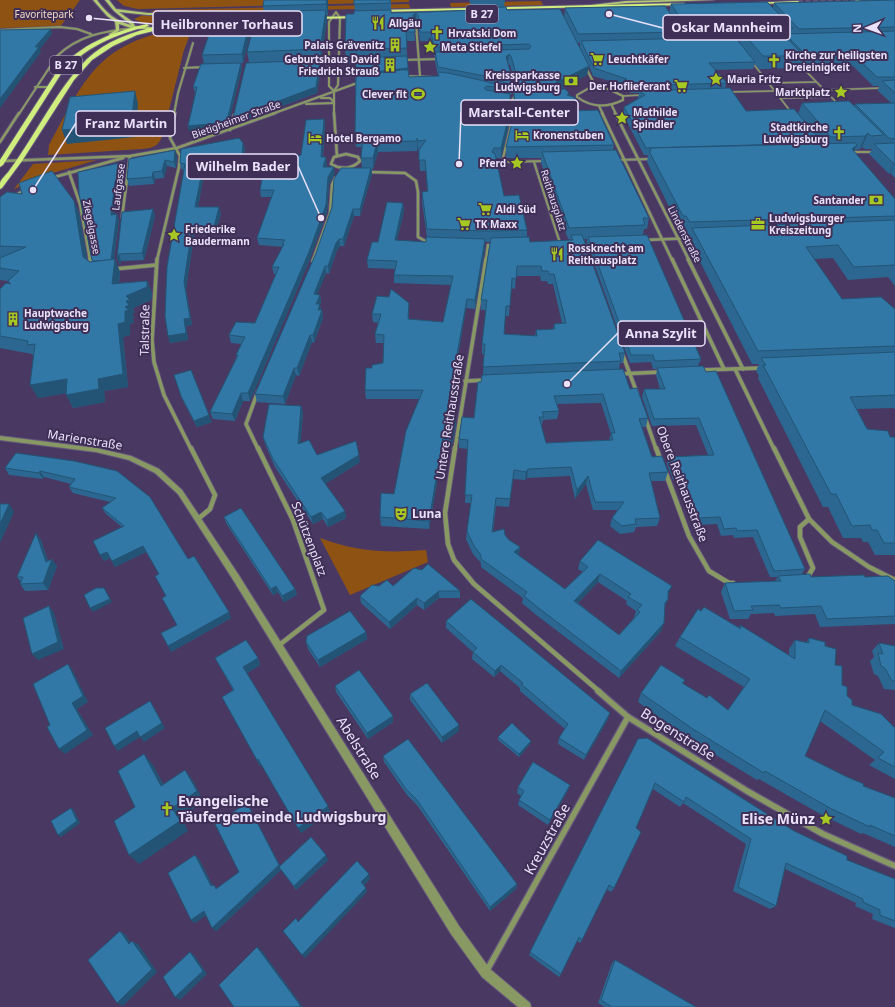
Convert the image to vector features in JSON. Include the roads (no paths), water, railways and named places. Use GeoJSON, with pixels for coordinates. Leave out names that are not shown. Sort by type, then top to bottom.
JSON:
{"type":"FeatureCollection","features":[{"type":"Feature","properties":{"kind":"main road"},"geometry":{"type":"LineString","coordinates":[[95,0],[106,13],[117,22],[134,28],[160,28]]}},
{"type":"Feature","properties":{"kind":"main road"},"geometry":{"type":"LineString","coordinates":[[107,0],[115,10],[132,22],[134,28]]}},
{"type":"Feature","properties":{"kind":"main road"},"geometry":{"type":"LineString","coordinates":[[584,6],[626,2],[712,0]]}},
{"type":"Feature","properties":{"kind":"main road"},"geometry":{"type":"LineString","coordinates":[[855,6],[860,3],[857,0]]}},
{"type":"Feature","properties":{"kind":"main road"},"geometry":{"type":"LineString","coordinates":[[871,0],[895,6]]}},
{"type":"Feature","properties":{"kind":"main road"},"geometry":{"type":"LineString","coordinates":[[749,4],[800,3]]}},
{"type":"Feature","properties":{"kind":"main road","name":"B 27"},"geometry":{"type":"LineString","coordinates":[[369,11],[718,4]]}},
{"type":"Feature","properties":{"kind":"main road"},"geometry":{"type":"LineString","coordinates":[[870,6],[887,5]]}},
{"type":"Feature","properties":{"kind":"main road"},"geometry":{"type":"LineString","coordinates":[[850,7],[862,6]]}},
{"type":"Feature","properties":{"kind":"main road","name":"B 27"},"geometry":{"type":"LineString","coordinates":[[372,17],[688,7]]}},
{"type":"Feature","properties":{"kind":"main road"},"geometry":{"type":"LineString","coordinates":[[115,10],[158,15],[238,14]]}},
{"type":"Feature","properties":{"kind":"main road"},"geometry":{"type":"LineString","coordinates":[[313,13],[362,12]]}},
{"type":"Feature","properties":{"kind":"main road","name":"B 27"},"geometry":{"type":"LineString","coordinates":[[1,164],[59,73],[76,55],[110,35],[134,28],[177,19],[238,14],[268,14]]}},
{"type":"Feature","properties":{"kind":"main road"},"geometry":{"type":"LineString","coordinates":[[310,18],[365,17]]}},
{"type":"Feature","properties":{"kind":"main road","name":"B 27"},"geometry":{"type":"LineString","coordinates":[[0,187],[21,161],[65,88],[80,68],[99,52],[124,39],[160,28],[197,22],[274,19]]}},
{"type":"Feature","properties":{"kind":"main road"},"geometry":{"type":"LineString","coordinates":[[110,35],[118,30],[117,22]]}},
{"type":"Feature","properties":{"kind":"main road"},"geometry":{"type":"LineString","coordinates":[[124,39],[134,28]]}},
{"type":"Feature","properties":{"kind":"street"},"geometry":{"type":"LineString","coordinates":[[334,91],[329,86],[329,62],[331,18],[336,12],[340,18],[338,85],[334,91],[335,140],[337,156]]}},
{"type":"Feature","properties":{"kind":"street"},"geometry":{"type":"LineString","coordinates":[[416,24],[420,76]]}},
{"type":"Feature","properties":{"kind":"street"},"geometry":{"type":"LineString","coordinates":[[0,30],[66,28],[78,29],[82,32],[92,34]]}},
{"type":"Feature","properties":{"kind":"street"},"geometry":{"type":"LineString","coordinates":[[0,142],[57,56],[65,47],[92,34],[134,28]]}},
{"type":"Feature","properties":{"kind":"street","name":"Talstraße"},"geometry":{"type":"LineString","coordinates":[[193,43],[184,68],[170,138],[177,148],[180,156],[179,167],[156,265],[152,340],[156,373],[164,395],[215,495],[213,506],[208,512],[198,519]]}},
{"type":"Feature","properties":{"kind":"street"},"geometry":{"type":"LineString","coordinates":[[397,60],[442,58]]}},
{"type":"Feature","properties":{"kind":"street"},"geometry":{"type":"LineString","coordinates":[[749,58],[794,116]]}},
{"type":"Feature","properties":{"kind":"street"},"geometry":{"type":"LineString","coordinates":[[793,58],[840,106]]}},
{"type":"Feature","properties":{"kind":"street"},"geometry":{"type":"LineString","coordinates":[[338,62],[360,61]]}},
{"type":"Feature","properties":{"kind":"street"},"geometry":{"type":"LineString","coordinates":[[321,62],[329,62]]}},
{"type":"Feature","properties":{"kind":"street"},"geometry":{"type":"LineString","coordinates":[[184,68],[208,67]]}},
{"type":"Feature","properties":{"kind":"street"},"geometry":{"type":"LineString","coordinates":[[586,67],[596,87]]}},
{"type":"Feature","properties":{"kind":"street"},"geometry":{"type":"LineString","coordinates":[[504,162],[503,158],[512,121],[511,102],[514,98],[514,87],[510,72]]}},
{"type":"Feature","properties":{"kind":"street"},"geometry":{"type":"LineString","coordinates":[[398,76],[420,76],[432,78]]}},
{"type":"Feature","properties":{"kind":"street","name":"Bietigheimer Straße"},"geometry":{"type":"LineString","coordinates":[[48,179],[130,156],[177,148],[367,80]]}},
{"type":"Feature","properties":{"kind":"street"},"geometry":{"type":"LineString","coordinates":[[769,83],[816,82]]}},
{"type":"Feature","properties":{"kind":"street"},"geometry":{"type":"LineString","coordinates":[[36,88],[50,87]]}},
{"type":"Feature","properties":{"kind":"street"},"geometry":{"type":"LineString","coordinates":[[577,97],[591,87],[619,93],[623,96],[648,95]]}},
{"type":"Feature","properties":{"kind":"street"},"geometry":{"type":"LineString","coordinates":[[824,90],[888,88]]}},
{"type":"Feature","properties":{"kind":"street"},"geometry":{"type":"LineString","coordinates":[[726,92],[774,91]]}},
{"type":"Feature","properties":{"kind":"street"},"geometry":{"type":"LineString","coordinates":[[508,96],[521,98]]}},
{"type":"Feature","properties":{"kind":"street"},"geometry":{"type":"LineString","coordinates":[[570,98],[577,97],[599,106],[612,106],[623,100],[623,96]]}},
{"type":"Feature","properties":{"kind":"street"},"geometry":{"type":"LineString","coordinates":[[780,98],[831,97]]}},
{"type":"Feature","properties":{"kind":"street"},"geometry":{"type":"LineString","coordinates":[[315,98],[330,98],[334,102]]}},
{"type":"Feature","properties":{"kind":"street"},"geometry":{"type":"LineString","coordinates":[[505,101],[511,102]]}},
{"type":"Feature","properties":{"kind":"street","name":"Bietigheimer Straße"},"geometry":{"type":"LineString","coordinates":[[300,104],[334,102]]}},
{"type":"Feature","properties":{"kind":"street","name":"Lindenstraße"},"geometry":{"type":"LineString","coordinates":[[599,106],[724,369]]}},
{"type":"Feature","properties":{"kind":"street","name":"Lindenstraße"},"geometry":{"type":"LineString","coordinates":[[612,106],[743,369]]}},
{"type":"Feature","properties":{"kind":"street"},"geometry":{"type":"LineString","coordinates":[[230,130],[236,108]]}},
{"type":"Feature","properties":{"kind":"street"},"geometry":{"type":"LineString","coordinates":[[851,152],[855,156]]}},
{"type":"Feature","properties":{"kind":"street"},"geometry":{"type":"LineString","coordinates":[[845,153],[876,152]]}},
{"type":"Feature","properties":{"kind":"street"},"geometry":{"type":"LineString","coordinates":[[351,154],[360,159],[355,166],[341,168],[331,164],[332,159],[337,156],[351,154]]}},
{"type":"Feature","properties":{"kind":"street","name":"Bietigheimer Straße"},"geometry":{"type":"LineString","coordinates":[[1,164],[21,161],[130,156]]}},
{"type":"Feature","properties":{"kind":"street","name":"Laufgasse"},"geometry":{"type":"LineString","coordinates":[[121,224],[130,156]]}},
{"type":"Feature","properties":{"kind":"street"},"geometry":{"type":"LineString","coordinates":[[616,160],[654,159]]}},
{"type":"Feature","properties":{"kind":"street"},"geometry":{"type":"LineString","coordinates":[[494,162],[549,161]]}},
{"type":"Feature","properties":{"kind":"street","name":"Reithausplatz"},"geometry":{"type":"LineString","coordinates":[[534,162],[560,243]]}},
{"type":"Feature","properties":{"kind":"street"},"geometry":{"type":"LineString","coordinates":[[341,168],[340,171],[351,172]]}},
{"type":"Feature","properties":{"kind":"street","name":"Ziegelgasse"},"geometry":{"type":"LineString","coordinates":[[69,172],[80,204],[91,267],[95,271]]}},
{"type":"Feature","properties":{"kind":"street"},"geometry":{"type":"LineString","coordinates":[[363,172],[405,173],[416,181],[418,192],[418,238],[426,243],[434,243]]}},
{"type":"Feature","properties":{"kind":"street"},"geometry":{"type":"LineString","coordinates":[[312,264],[330,213],[332,185],[336,177]]}},
{"type":"Feature","properties":{"kind":"street"},"geometry":{"type":"LineString","coordinates":[[8,201],[31,186]]}},
{"type":"Feature","properties":{"kind":"street"},"geometry":{"type":"LineString","coordinates":[[641,240],[700,238]]}},
{"type":"Feature","properties":{"kind":"street"},"geometry":{"type":"LineString","coordinates":[[553,243],[568,242]]}},
{"type":"Feature","properties":{"kind":"street"},"geometry":{"type":"LineString","coordinates":[[480,245],[495,245]]}},
{"type":"Feature","properties":{"kind":"street","name":"Untere Reithausstraße"},"geometry":{"type":"LineString","coordinates":[[474,584],[462,573],[452,559],[447,545],[445,513],[465,381],[488,246]]}},
{"type":"Feature","properties":{"kind":"street"},"geometry":{"type":"LineString","coordinates":[[116,261],[116,269]]}},
{"type":"Feature","properties":{"kind":"street","name":"Ziegelgasse"},"geometry":{"type":"LineString","coordinates":[[109,270],[156,265]]}},
{"type":"Feature","properties":{"kind":"street"},"geometry":{"type":"LineString","coordinates":[[622,352],[638,396]]}},
{"type":"Feature","properties":{"kind":"street"},"geometry":{"type":"LineString","coordinates":[[697,371],[766,368]]}},
{"type":"Feature","properties":{"kind":"street"},"geometry":{"type":"LineString","coordinates":[[735,369],[809,519],[832,542],[870,567],[895,580]]}},
{"type":"Feature","properties":{"kind":"street"},"geometry":{"type":"LineString","coordinates":[[614,375],[667,372]]}},
{"type":"Feature","properties":{"kind":"street"},"geometry":{"type":"LineString","coordinates":[[465,381],[489,380]]}},
{"type":"Feature","properties":{"kind":"street","name":"Schützenplatz"},"geometry":{"type":"LineString","coordinates":[[261,384],[246,420],[246,424],[293,520],[324,610],[278,646]]}},
{"type":"Feature","properties":{"kind":"street","name":"Obere Reithausstraße"},"geometry":{"type":"LineString","coordinates":[[643,410],[690,536],[709,571],[729,583],[737,583]]}},
{"type":"Feature","properties":{"kind":"street","name":"Marienstraße"},"geometry":{"type":"LineString","coordinates":[[0,438],[96,450],[131,458],[157,471],[180,492]]}},
{"type":"Feature","properties":{"kind":"street","name":"Abelstraße"},"geometry":{"type":"LineString","coordinates":[[180,492],[455,930],[486,972],[526,1007]]}},
{"type":"Feature","properties":{"kind":"street"},"geometry":{"type":"LineString","coordinates":[[799,580],[807,579],[813,568],[800,536],[800,527],[809,519]]}},
{"type":"Feature","properties":{"kind":"street","name":"Bogenstraße"},"geometry":{"type":"LineString","coordinates":[[474,584],[628,717],[747,791],[823,834],[895,866]]}},
{"type":"Feature","properties":{"kind":"street","name":"Kreuzstraße"},"geometry":{"type":"LineString","coordinates":[[486,972],[628,717]]}},
{"type":"Feature","properties":{"kind":"tunnel"},"geometry":{"type":"LineString","coordinates":[[798,2],[872,0]]}},
{"type":"Feature","properties":{"kind":"place","name":"Oskar Mannheim"},"geometry":{"type":"Point","coordinates":[609,14]}},
{"type":"Feature","properties":{"kind":"place","name":"Heilbronner Torhaus"},"geometry":{"type":"Point","coordinates":[89,18]}},
{"type":"Feature","properties":{"kind":"place","name":"Allgäu"},"geometry":{"type":"Point","coordinates":[378,23]}},
{"type":"Feature","properties":{"kind":"place","name":"Hrvatski Dom"},"geometry":{"type":"Point","coordinates":[437,33]}},
{"type":"Feature","properties":{"kind":"place","name":"Palais Grävenitz"},"geometry":{"type":"Point","coordinates":[395,45]}},
{"type":"Feature","properties":{"kind":"place","name":"Meta Stiefel"},"geometry":{"type":"Point","coordinates":[430,47]}},
{"type":"Feature","properties":{"kind":"place","name":"Leuchtkäfer"},"geometry":{"type":"Point","coordinates":[597,59]}},
{"type":"Feature","properties":{"kind":"place","name":"Kirche zur heiligsten Dreieinigkeit"},"geometry":{"type":"Point","coordinates":[774,61]}},
{"type":"Feature","properties":{"kind":"place","name":"Geburtshaus David Friedrich Strauß"},"geometry":{"type":"Point","coordinates":[390,65]}},
{"type":"Feature","properties":{"kind":"place","name":"Maria Fritz"},"geometry":{"type":"Point","coordinates":[716,79]}},
{"type":"Feature","properties":{"kind":"place","name":"Kreissparkasse Ludwigsburg"},"geometry":{"type":"Point","coordinates":[571,81]}},
{"type":"Feature","properties":{"kind":"place","name":"Der Hoflieferant"},"geometry":{"type":"Point","coordinates":[681,86]}},
{"type":"Feature","properties":{"kind":"place","name":"Marktplatz"},"geometry":{"type":"Point","coordinates":[841,92]}},
{"type":"Feature","properties":{"kind":"place","name":"Clever fit"},"geometry":{"type":"Point","coordinates":[418,94]}},
{"type":"Feature","properties":{"kind":"place","name":"Mathilde Spindler"},"geometry":{"type":"Point","coordinates":[622,118]}},
{"type":"Feature","properties":{"kind":"place","name":"Stadtkirche Ludwigsburg"},"geometry":{"type":"Point","coordinates":[839,133]}},
{"type":"Feature","properties":{"kind":"place","name":"Kronenstuben"},"geometry":{"type":"Point","coordinates":[522,135]}},
{"type":"Feature","properties":{"kind":"place","name":"Hotel Bergamo"},"geometry":{"type":"Point","coordinates":[315,138]}},
{"type":"Feature","properties":{"kind":"place","name":"Pferd"},"geometry":{"type":"Point","coordinates":[517,163]}},
{"type":"Feature","properties":{"kind":"place","name":"Marstall-Center"},"geometry":{"type":"Point","coordinates":[459,164]}},
{"type":"Feature","properties":{"kind":"place","name":"Franz Martin"},"geometry":{"type":"Point","coordinates":[33,190]}},
{"type":"Feature","properties":{"kind":"place","name":"Santander"},"geometry":{"type":"Point","coordinates":[876,200]}},
{"type":"Feature","properties":{"kind":"place","name":"Aldi Süd"},"geometry":{"type":"Point","coordinates":[485,209]}},
{"type":"Feature","properties":{"kind":"place","name":"Wilhelm Bader"},"geometry":{"type":"Point","coordinates":[321,218]}},
{"type":"Feature","properties":{"kind":"place","name":"TK Maxx"},"geometry":{"type":"Point","coordinates":[464,224]}},
{"type":"Feature","properties":{"kind":"place","name":"Ludwigsburger Kreiszeitung"},"geometry":{"type":"Point","coordinates":[758,224]}},
{"type":"Feature","properties":{"kind":"place","name":"Friederike Baudermann"},"geometry":{"type":"Point","coordinates":[174,235]}},
{"type":"Feature","properties":{"kind":"place","name":"Rossknecht am Reithausplatz"},"geometry":{"type":"Point","coordinates":[557,254]}},
{"type":"Feature","properties":{"kind":"place","name":"Hauptwache Ludwigsburg"},"geometry":{"type":"Point","coordinates":[13,319]}},
{"type":"Feature","properties":{"kind":"place","name":"Anna Szylit"},"geometry":{"type":"Point","coordinates":[567,384]}},
{"type":"Feature","properties":{"kind":"place","name":"Luna"},"geometry":{"type":"Point","coordinates":[401,514]}},
{"type":"Feature","properties":{"kind":"place","name":"Evangelische Täufergemeinde Ludwigsburg"},"geometry":{"type":"Point","coordinates":[167,809]}},
{"type":"Feature","properties":{"kind":"place","name":"Elise Münz"},"geometry":{"type":"Point","coordinates":[826,819]}},
{"type":"Feature","properties":{"kind":"park label","name":"Favoritepark"},"geometry":{"type":"Point","coordinates":[44,14]}}]}
